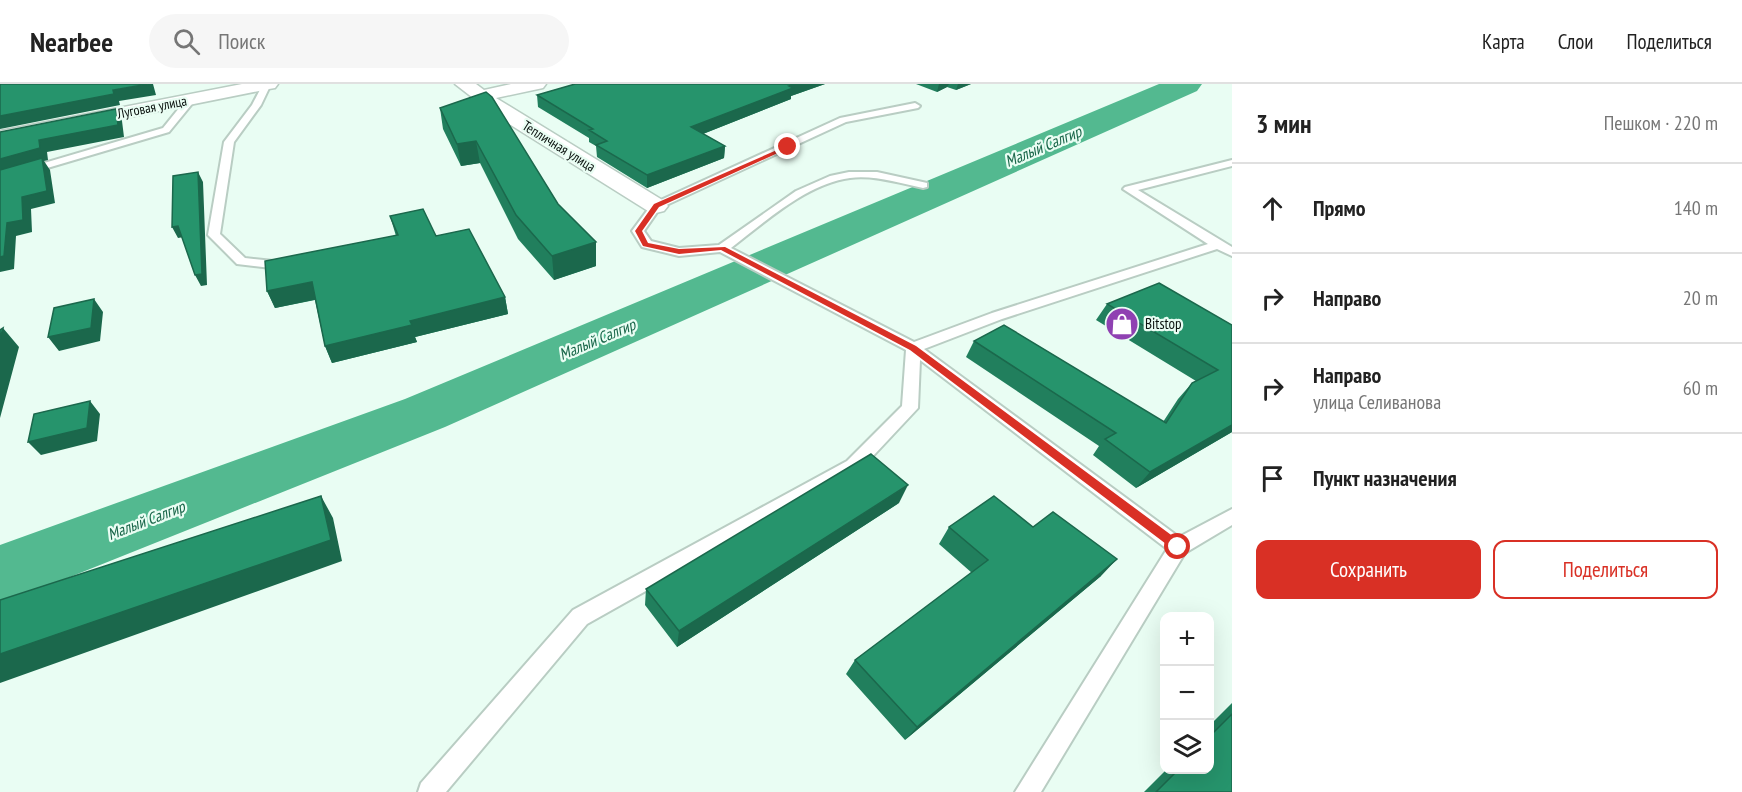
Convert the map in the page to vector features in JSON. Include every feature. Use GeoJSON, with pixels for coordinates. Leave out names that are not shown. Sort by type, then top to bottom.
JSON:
{"type":"FeatureCollection","features":[{"type":"Feature","properties":{"kind":"street","name":"Луговая улица"},"geometry":{"type":"LineString","coordinates":[[0,137],[268,84]]}},
{"type":"Feature","properties":{"kind":"street"},"geometry":{"type":"LineString","coordinates":[[472,90],[537,84]]}},
{"type":"Feature","properties":{"kind":"street","name":"Тепличная улица"},"geometry":{"type":"LineString","coordinates":[[472,90],[656,206]]}},
{"type":"Feature","properties":{"kind":"lane"},"geometry":{"type":"LineString","coordinates":[[268,84],[229,142],[214,235],[241,261],[296,266]]}},
{"type":"Feature","properties":{"kind":"lane"},"geometry":{"type":"LineString","coordinates":[[0,179],[166,130],[191,99]]}},
{"type":"Feature","properties":{"kind":"lane"},"geometry":{"type":"LineString","coordinates":[[915,106],[843,120],[656,206],[638,231],[646,244],[679,252],[722,248],[811,187],[849,175],[890,178],[923,186]]}},
{"type":"Feature","properties":{"kind":"lane"},"geometry":{"type":"LineString","coordinates":[[1232,163],[1129,189],[1232,252]]}},
{"type":"Feature","properties":{"kind":"lane"},"geometry":{"type":"LineString","coordinates":[[913,348],[997,316],[1218,245]]}},
{"type":"Feature","properties":{"kind":"lane"},"geometry":{"type":"LineString","coordinates":[[722,248],[773,277],[913,348],[1178,547]]}},
{"type":"Feature","properties":{"kind":"lane"},"geometry":{"type":"LineString","coordinates":[[430,792],[580,616],[853,466],[910,408],[913,348]]}},
{"type":"Feature","properties":{"kind":"lane"},"geometry":{"type":"LineString","coordinates":[[1027,792],[1178,547],[1232,516]]}},
{"type":"Feature","properties":{"kind":"building"},"geometry":{"type":"Polygon","coordinates":[[[0,84],[148,84],[113,90],[114,94],[0,116],[0,84]]]}},
{"type":"Feature","properties":{"kind":"building"},"geometry":{"type":"Polygon","coordinates":[[[575,84],[796,84],[789,86],[793,88],[691,127],[725,146],[647,175],[596,145],[607,141],[589,130],[593,129],[537,95],[575,84]]]}},
{"type":"Feature","properties":{"kind":"building"},"geometry":{"type":"Polygon","coordinates":[[[486,92],[492,97],[558,204],[596,242],[552,256],[516,215],[476,141],[457,144],[440,108],[486,92]]]}},
{"type":"Feature","properties":{"kind":"building"},"geometry":{"type":"Polygon","coordinates":[[[116,109],[118,125],[39,140],[40,148],[0,159],[0,132],[116,109]]]}},
{"type":"Feature","properties":{"kind":"building"},"geometry":{"type":"Polygon","coordinates":[[[42,158],[47,191],[22,197],[23,220],[7,223],[4,256],[0,257],[0,170],[42,158]]]}},
{"type":"Feature","properties":{"kind":"building"},"geometry":{"type":"Polygon","coordinates":[[[198,172],[202,274],[195,275],[178,226],[172,227],[173,176],[198,172]]]}},
{"type":"Feature","properties":{"kind":"building"},"geometry":{"type":"Polygon","coordinates":[[[423,209],[436,236],[469,229],[505,297],[410,321],[412,325],[325,346],[312,282],[267,291],[265,261],[398,235],[390,216],[423,209]]]}},
{"type":"Feature","properties":{"kind":"building"},"geometry":{"type":"Polygon","coordinates":[[[1159,283],[1232,325],[1232,425],[1150,472],[1105,439],[1116,433],[974,341],[1004,325],[1166,423],[1192,383],[1218,370],[1107,304],[1159,283]]]}},
{"type":"Feature","properties":{"kind":"building"},"geometry":{"type":"Polygon","coordinates":[[[94,299],[91,328],[48,337],[54,308],[94,299]]]}},
{"type":"Feature","properties":{"kind":"building"},"geometry":{"type":"Polygon","coordinates":[[[90,401],[87,428],[28,442],[34,414],[90,401]]]}},
{"type":"Feature","properties":{"kind":"building"},"geometry":{"type":"Polygon","coordinates":[[[871,454],[908,485],[679,631],[646,589],[871,454]]]}},
{"type":"Feature","properties":{"kind":"building"},"geometry":{"type":"Polygon","coordinates":[[[321,496],[331,540],[0,654],[0,600],[321,496]]]}},
{"type":"Feature","properties":{"kind":"building"},"geometry":{"type":"Polygon","coordinates":[[[994,496],[1033,527],[1053,512],[1117,559],[917,727],[855,660],[988,560],[949,527],[994,496]]]}},
{"type":"Feature","properties":{"kind":"building"},"geometry":{"type":"Polygon","coordinates":[[[1232,714],[1232,792],[1156,792],[1174,774],[1214,774],[1214,732],[1232,714]]]}},
{"type":"Feature","properties":{"kind":"waterway","name":"Малый Салгир"},"geometry":{"type":"LineString","coordinates":[[0,575],[425,413],[1186,84]]}},
{"type":"Feature","properties":{"kind":"place","name":"Bitstop"},"geometry":{"type":"Point","coordinates":[1122,324]}},
{"type":"Feature","properties":{"kind":"route"},"geometry":{"type":"LineString","coordinates":[[788,147],[656,206],[638,231],[646,244],[679,252],[722,248],[773,277],[913,348],[1178,547]]}}]}
